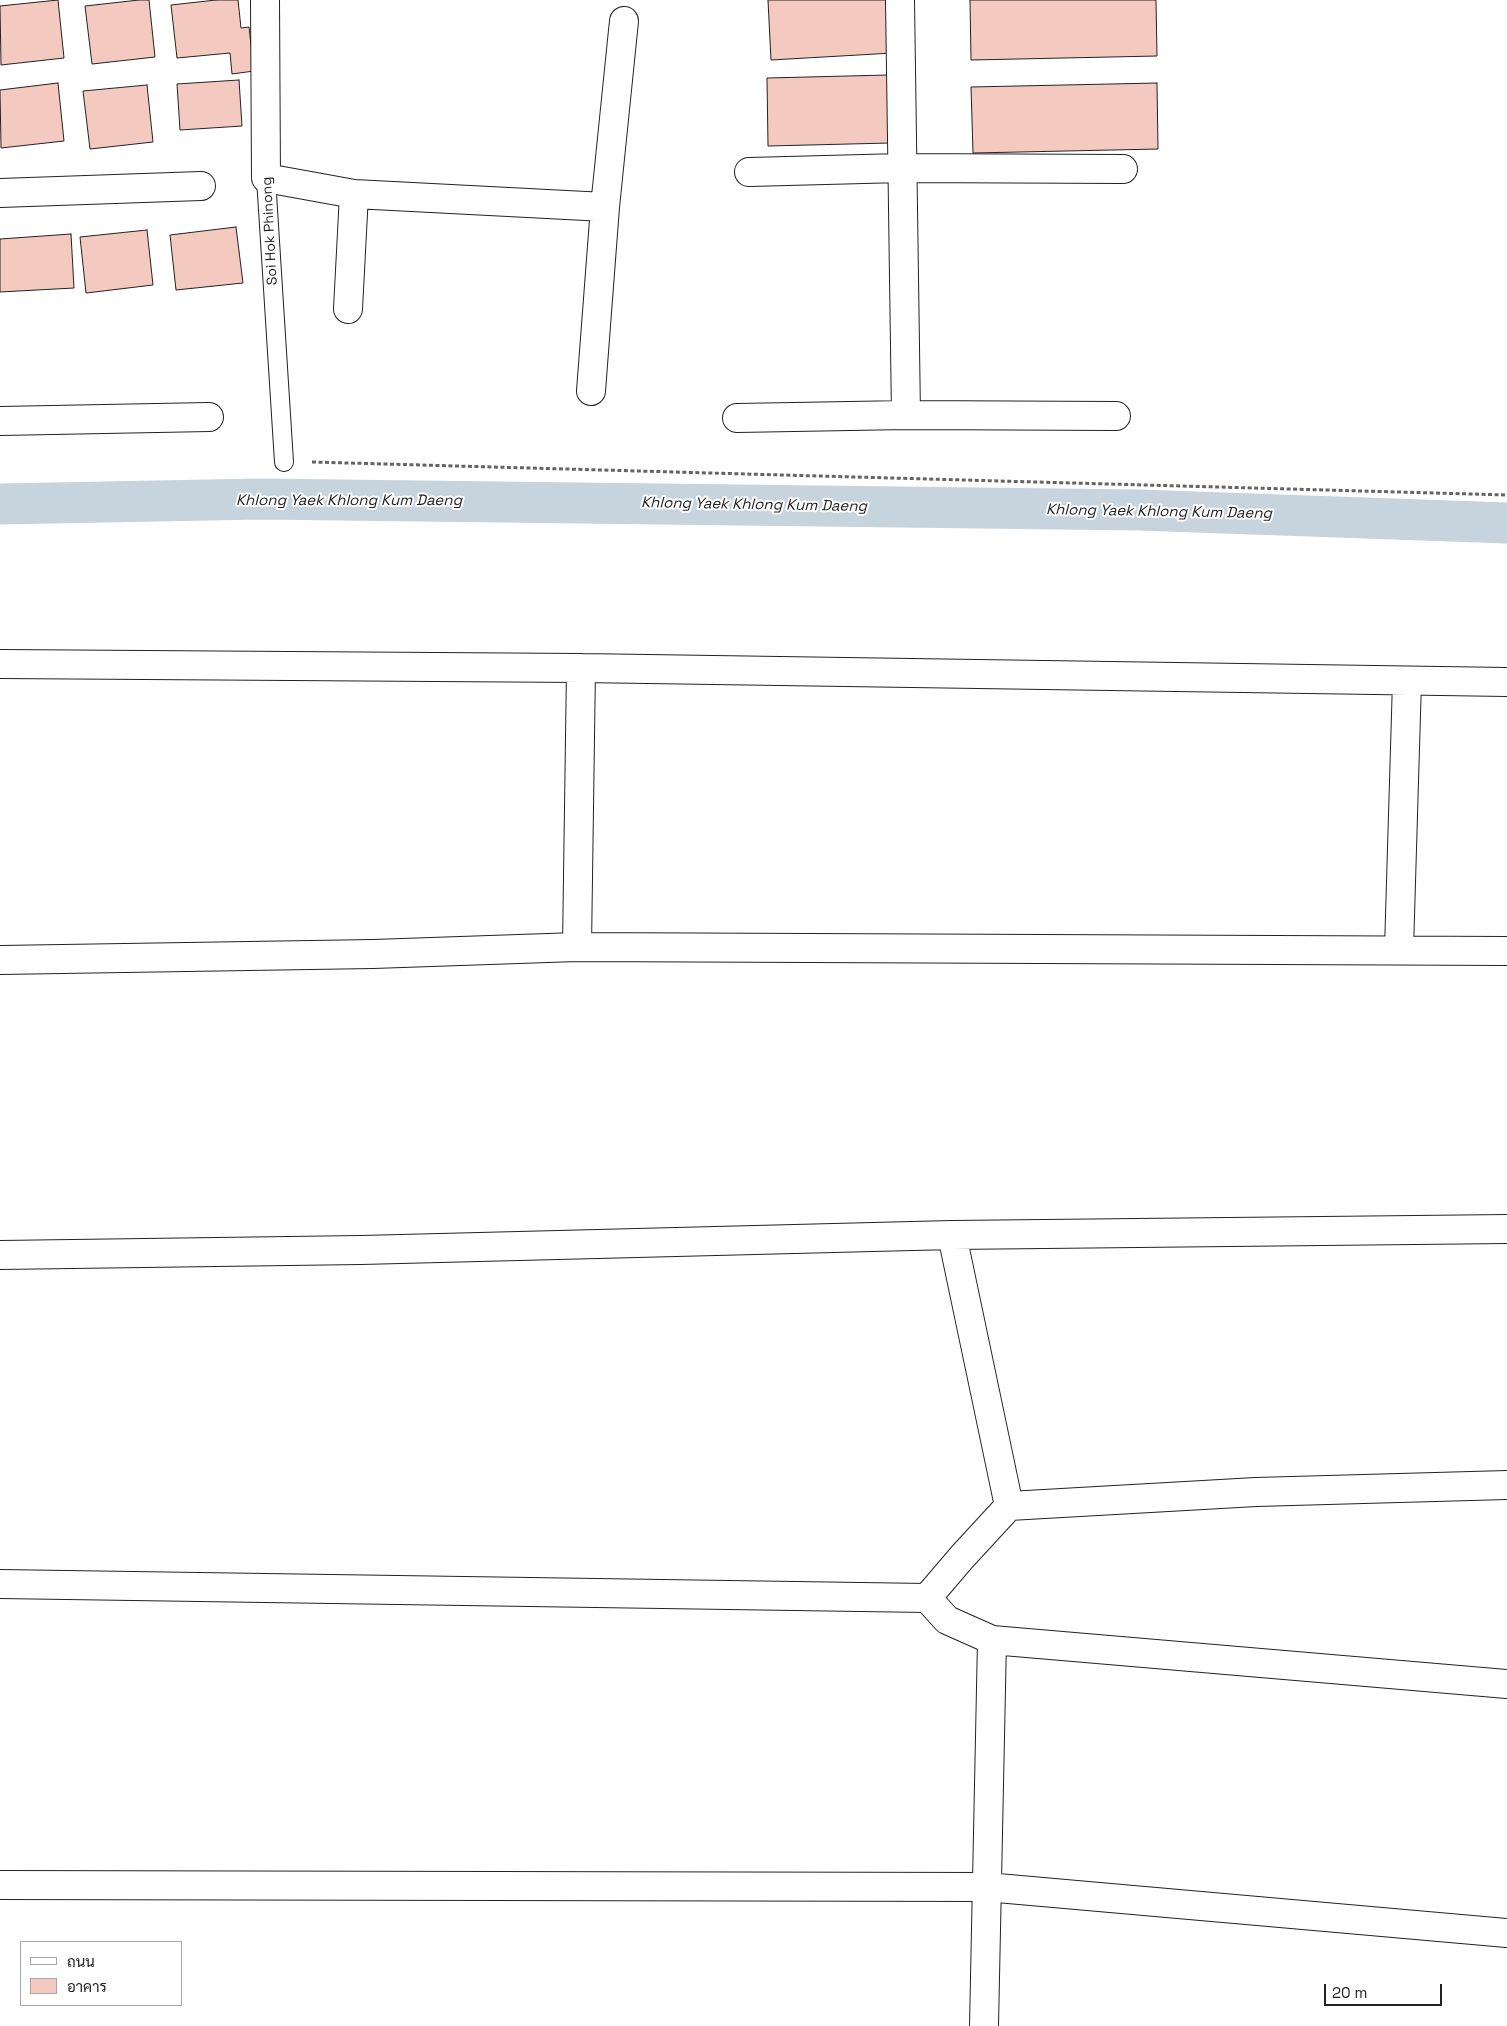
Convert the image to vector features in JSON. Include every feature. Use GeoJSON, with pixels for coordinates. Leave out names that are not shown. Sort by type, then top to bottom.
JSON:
{"type":"FeatureCollection","features":[{"type":"Feature","properties":{"kind":"street","name":"Soi Hok Phinong"},"geometry":{"type":"LineString","coordinates":[[265,0],[266,178]]}},
{"type":"Feature","properties":{"kind":"street"},"geometry":{"type":"LineString","coordinates":[[900,0],[906,415]]}},
{"type":"Feature","properties":{"kind":"street"},"geometry":{"type":"LineString","coordinates":[[591,391],[605,207],[624,21]]}},
{"type":"Feature","properties":{"kind":"street"},"geometry":{"type":"LineString","coordinates":[[749,172],[902,168],[1123,168]]}},
{"type":"Feature","properties":{"kind":"street"},"geometry":{"type":"LineString","coordinates":[[266,178],[354,194],[605,207]]}},
{"type":"Feature","properties":{"kind":"street"},"geometry":{"type":"LineString","coordinates":[[0,193],[201,186]]}},
{"type":"Feature","properties":{"kind":"street"},"geometry":{"type":"LineString","coordinates":[[348,310],[354,194]]}},
{"type":"Feature","properties":{"kind":"street"},"geometry":{"type":"LineString","coordinates":[[736,418],[906,415],[1116,416]]}},
{"type":"Feature","properties":{"kind":"street"},"geometry":{"type":"LineString","coordinates":[[0,421],[209,417]]}},
{"type":"Feature","properties":{"kind":"street"},"geometry":{"type":"LineString","coordinates":[[0,664],[581,668],[1507,682]]}},
{"type":"Feature","properties":{"kind":"street"},"geometry":{"type":"LineString","coordinates":[[577,947],[581,668]]}},
{"type":"Feature","properties":{"kind":"street"},"geometry":{"type":"LineString","coordinates":[[1399,949],[1407,681]]}},
{"type":"Feature","properties":{"kind":"street"},"geometry":{"type":"LineString","coordinates":[[0,960],[373,954],[577,947],[1507,950]]}},
{"type":"Feature","properties":{"kind":"street"},"geometry":{"type":"LineString","coordinates":[[0,1255],[361,1250],[952,1235],[1507,1229]]}},
{"type":"Feature","properties":{"kind":"street"},"geometry":{"type":"LineString","coordinates":[[952,1235],[1009,1506]]}},
{"type":"Feature","properties":{"kind":"street"},"geometry":{"type":"LineString","coordinates":[[927,1598],[1009,1506],[1256,1492],[1507,1485]]}},
{"type":"Feature","properties":{"kind":"street"},"geometry":{"type":"LineString","coordinates":[[0,1584],[927,1598],[947,1620],[992,1640],[1507,1684]]}},
{"type":"Feature","properties":{"kind":"street"},"geometry":{"type":"LineString","coordinates":[[984,2026],[992,1640]]}},
{"type":"Feature","properties":{"kind":"street"},"geometry":{"type":"LineString","coordinates":[[0,1885],[986,1887],[1507,1933]]}},
{"type":"Feature","properties":{"kind":"lane","name":"Soi Hok Phinong"},"geometry":{"type":"LineString","coordinates":[[266,178],[284,462]]}},
{"type":"Feature","properties":{"kind":"path"},"geometry":{"type":"LineString","coordinates":[[284,462],[1507,495]]}},
{"type":"Feature","properties":{"kind":"building"},"geometry":{"type":"Polygon","coordinates":[[[58,0],[64,58],[1,65],[0,6],[58,0]]]}},
{"type":"Feature","properties":{"kind":"building"},"geometry":{"type":"Polygon","coordinates":[[[149,0],[155,57],[92,64],[85,6],[149,0]]]}},
{"type":"Feature","properties":{"kind":"building"},"geometry":{"type":"Polygon","coordinates":[[[216,0],[238,0],[241,28],[249,27],[254,71],[232,74],[230,53],[177,58],[171,5],[216,0]]]}},
{"type":"Feature","properties":{"kind":"building"},"geometry":{"type":"Polygon","coordinates":[[[768,0],[890,0],[893,53],[771,60],[768,0]]]}},
{"type":"Feature","properties":{"kind":"building"},"geometry":{"type":"Polygon","coordinates":[[[970,0],[1156,0],[1157,56],[971,60],[970,0]]]}},
{"type":"Feature","properties":{"kind":"building"},"geometry":{"type":"Polygon","coordinates":[[[888,75],[890,143],[768,146],[767,78],[888,75]]]}},
{"type":"Feature","properties":{"kind":"building"},"geometry":{"type":"Polygon","coordinates":[[[239,80],[242,126],[180,130],[177,84],[239,80]]]}},
{"type":"Feature","properties":{"kind":"building"},"geometry":{"type":"Polygon","coordinates":[[[58,83],[64,141],[1,148],[0,90],[58,83]]]}},
{"type":"Feature","properties":{"kind":"building"},"geometry":{"type":"Polygon","coordinates":[[[1157,83],[1158,149],[973,153],[971,87],[1157,83]]]}},
{"type":"Feature","properties":{"kind":"building"},"geometry":{"type":"Polygon","coordinates":[[[147,85],[153,142],[90,149],[83,91],[147,85]]]}},
{"type":"Feature","properties":{"kind":"building"},"geometry":{"type":"Polygon","coordinates":[[[236,227],[243,283],[176,290],[170,235],[236,227]]]}},
{"type":"Feature","properties":{"kind":"building"},"geometry":{"type":"Polygon","coordinates":[[[147,230],[153,285],[86,293],[80,237],[147,230]]]}},
{"type":"Feature","properties":{"kind":"building"},"geometry":{"type":"Polygon","coordinates":[[[71,234],[74,288],[0,292],[0,239],[71,234]]]}},
{"type":"Feature","properties":{"kind":"waterway","name":"Khlong Yaek Khlong Kum Daeng"},"geometry":{"type":"LineString","coordinates":[[0,504],[261,499],[1139,510],[1507,523]]}}]}
